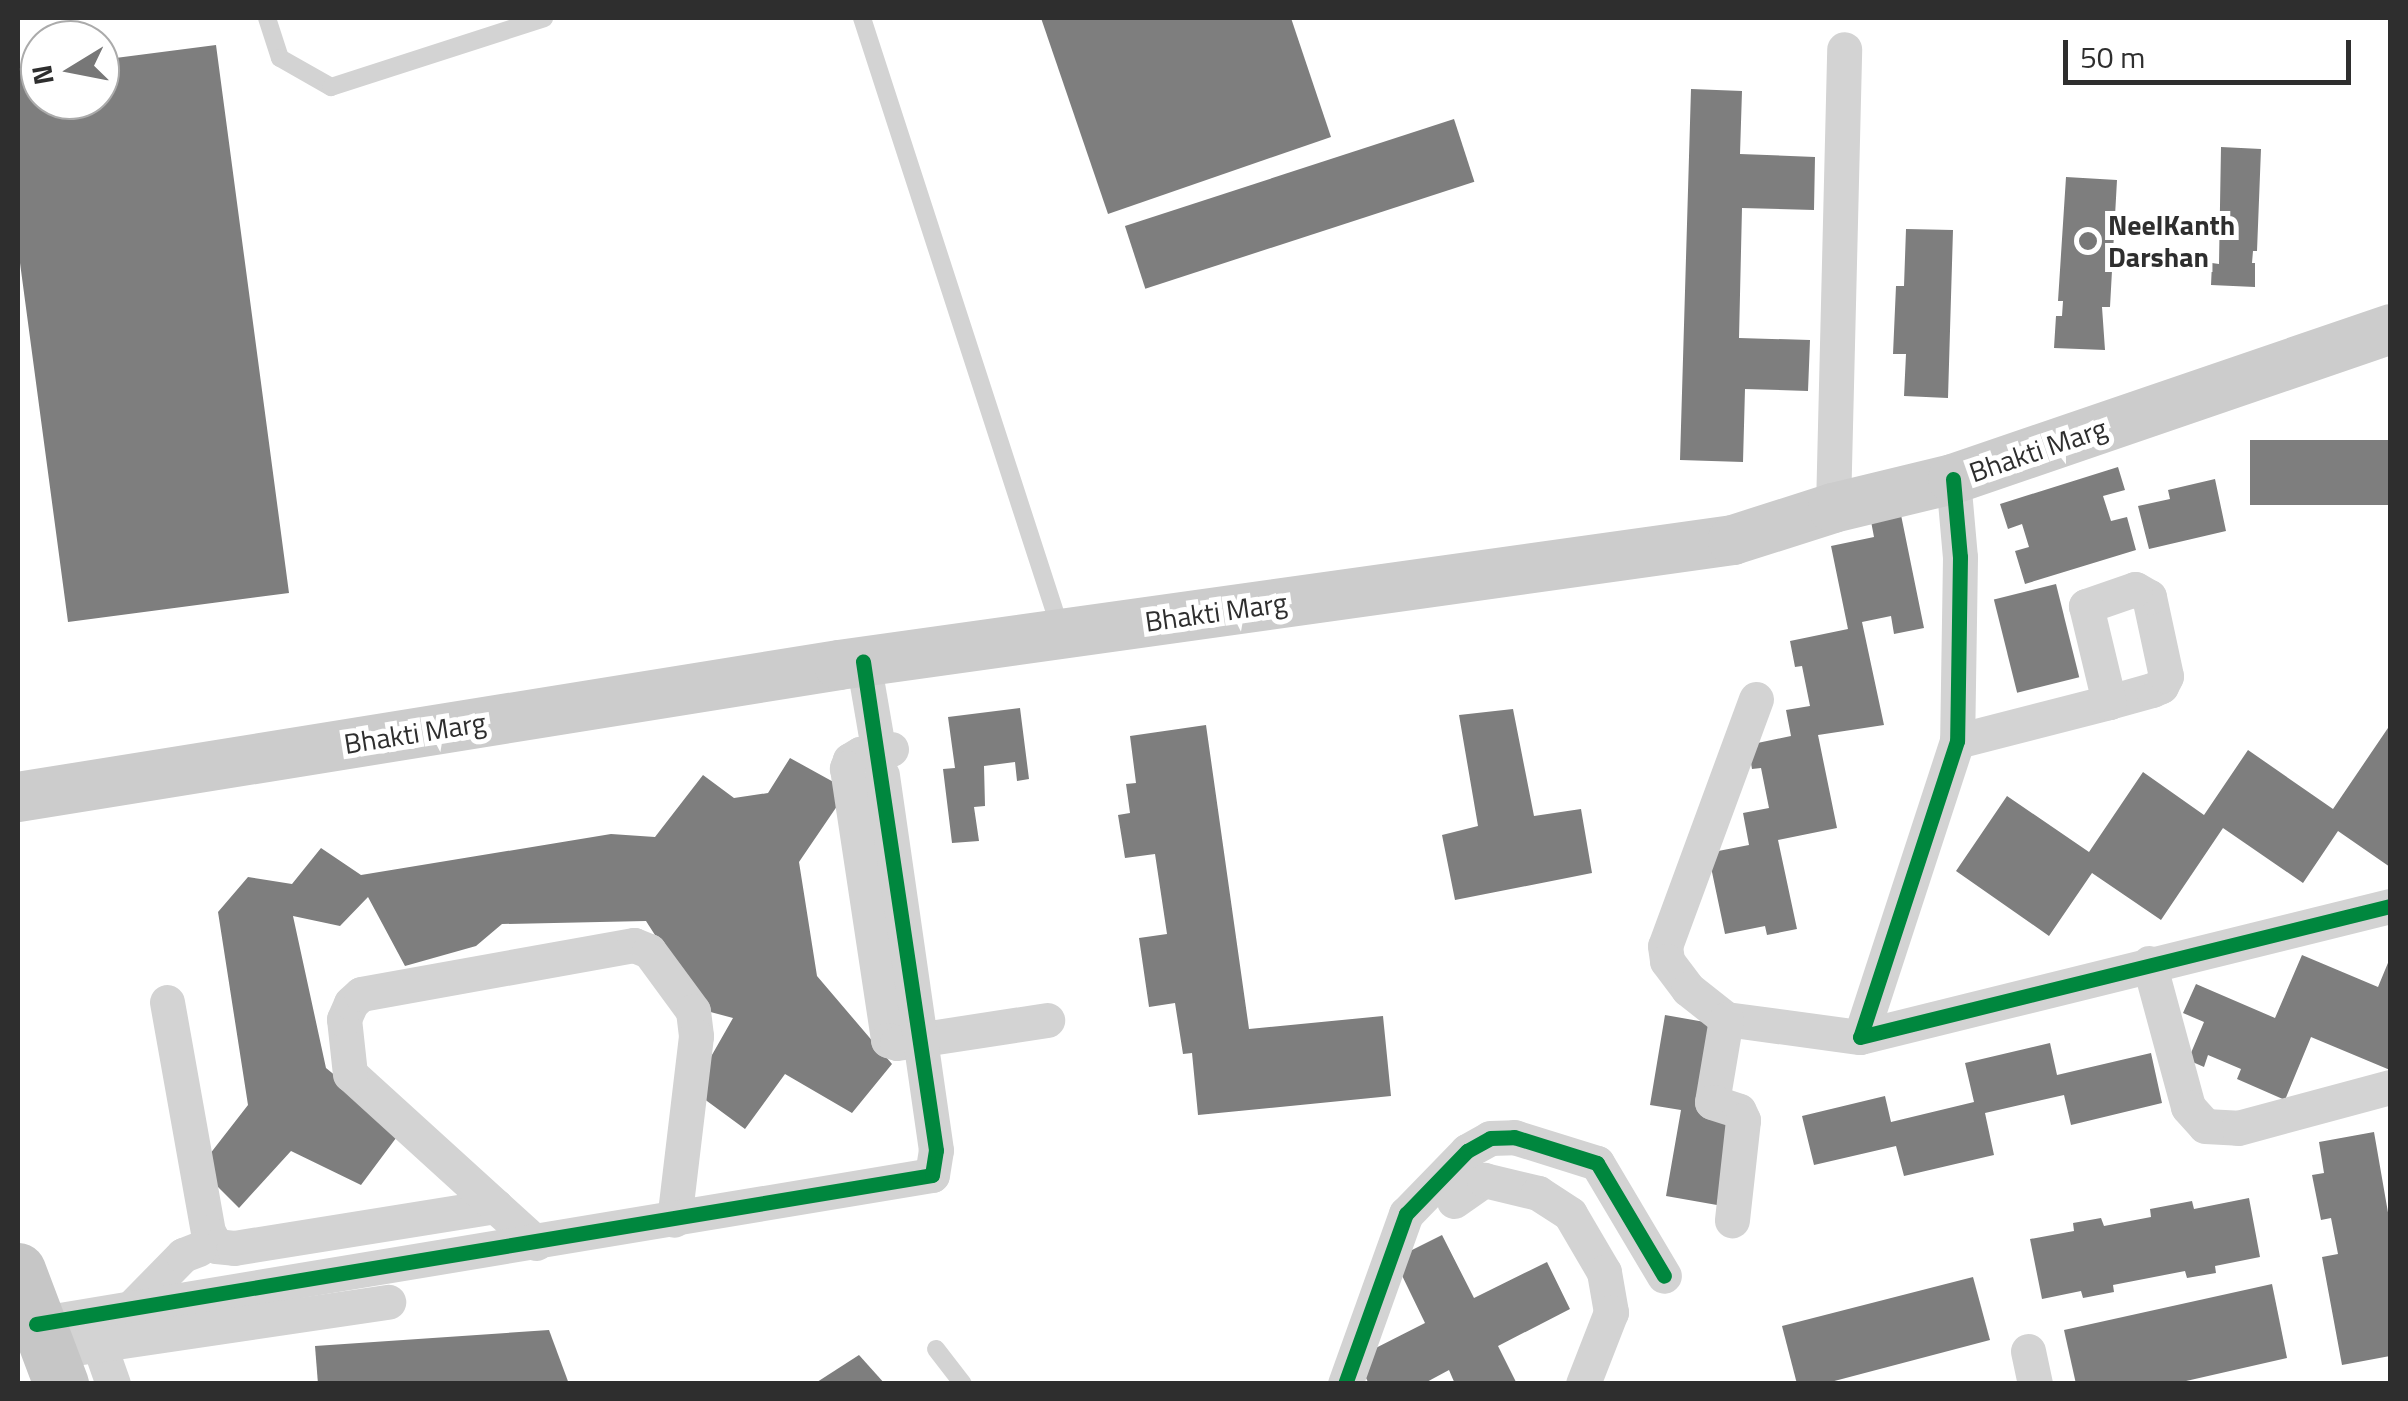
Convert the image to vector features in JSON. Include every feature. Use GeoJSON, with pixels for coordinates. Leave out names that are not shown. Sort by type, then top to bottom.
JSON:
{"type":"FeatureCollection","features":[{"type":"Feature","properties":{"kind":"main road","name":"Bhakti Marg"},"geometry":{"type":"LineString","coordinates":[[18,797],[851,663],[1733,540],[1832,508],[1953,479],[2390,329]]}},
{"type":"Feature","properties":{"kind":"main road"},"geometry":{"type":"LineString","coordinates":[[18,1270],[61,1351]]}},
{"type":"Feature","properties":{"kind":"street"},"geometry":{"type":"LineString","coordinates":[[1832,508],[1844,49]]}},
{"type":"Feature","properties":{"kind":"street"},"geometry":{"type":"LineString","coordinates":[[1860,1037],[1957,740],[1960,557],[1953,479]]}},
{"type":"Feature","properties":{"kind":"street"},"geometry":{"type":"LineString","coordinates":[[129,1310],[932,1175],[938,1162],[876,752],[851,663]]}},
{"type":"Feature","properties":{"kind":"street"},"geometry":{"type":"LineString","coordinates":[[1756,698],[1665,946],[1674,974],[1726,1019],[1860,1037],[2149,962],[2390,906]]}},
{"type":"Feature","properties":{"kind":"street"},"geometry":{"type":"LineString","coordinates":[[1957,740],[2109,702]]}},
{"type":"Feature","properties":{"kind":"street"},"geometry":{"type":"LineString","coordinates":[[536,1243],[350,1074],[344,1019],[351,1003],[362,994],[634,945],[649,951],[693,1011],[696,1036],[674,1220]]}},
{"type":"Feature","properties":{"kind":"street"},"geometry":{"type":"LineString","coordinates":[[2149,962],[2188,1107],[2205,1126],[2238,1128],[2390,1087]]}},
{"type":"Feature","properties":{"kind":"street"},"geometry":{"type":"LineString","coordinates":[[167,1002],[208,1232],[216,1246],[234,1248],[496,1206]]}},
{"type":"Feature","properties":{"kind":"street"},"geometry":{"type":"LineString","coordinates":[[1726,1019],[1712,1102],[1742,1115],[1732,1220]]}},
{"type":"Feature","properties":{"kind":"street"},"geometry":{"type":"LineString","coordinates":[[920,1038],[1047,1020]]}},
{"type":"Feature","properties":{"kind":"street"},"geometry":{"type":"LineString","coordinates":[[1345,1384],[1406,1214],[1467,1150],[1490,1138],[1514,1137],[1597,1163],[1664,1276]]}},
{"type":"Feature","properties":{"kind":"street"},"geometry":{"type":"LineString","coordinates":[[1454,1202],[1484,1180],[1538,1193],[1570,1214],[1604,1272],[1610,1312],[1584,1384]]}},
{"type":"Feature","properties":{"kind":"street"},"geometry":{"type":"LineString","coordinates":[[61,1351],[129,1310],[183,1255],[199,1249]]}},
{"type":"Feature","properties":{"kind":"street"},"geometry":{"type":"LineString","coordinates":[[61,1351],[388,1302]]}},
{"type":"Feature","properties":{"kind":"street"},"geometry":{"type":"LineString","coordinates":[[61,1351],[113,1384]]}},
{"type":"Feature","properties":{"kind":"lane"},"geometry":{"type":"LineString","coordinates":[[267,18],[280,58],[331,87],[544,18]]}},
{"type":"Feature","properties":{"kind":"lane"},"geometry":{"type":"LineString","coordinates":[[862,18],[1062,633]]}},
{"type":"Feature","properties":{"kind":"lane"},"geometry":{"type":"LineString","coordinates":[[936,1349],[963,1384]]}},
{"type":"Feature","properties":{"kind":"building"},"geometry":{"type":"Polygon","coordinates":[[[1041,18],[1291,18],[1331,137],[1108,214],[1041,18]]]}},
{"type":"Feature","properties":{"kind":"building"},"geometry":{"type":"Polygon","coordinates":[[[216,45],[289,593],[68,622],[18,248],[18,71],[20,120],[120,120],[120,57],[216,45]]]}},
{"type":"Feature","properties":{"kind":"building"},"geometry":{"type":"Polygon","coordinates":[[[1691,89],[1742,91],[1740,154],[1815,157],[1814,210],[1742,208],[1739,338],[1810,340],[1808,391],[1745,389],[1743,462],[1680,460],[1691,89]]]}},
{"type":"Feature","properties":{"kind":"building"},"geometry":{"type":"Polygon","coordinates":[[[1454,119],[1474,182],[1145,289],[1125,226],[1454,119]]]}},
{"type":"Feature","properties":{"kind":"building"},"geometry":{"type":"Polygon","coordinates":[[[2221,147],[2261,149],[2257,251],[2253,251],[2252,263],[2255,287],[2211,285],[2212,263],[2219,264],[2221,147]]]}},
{"type":"Feature","properties":{"kind":"building","name":"NeelKanth Darshan"},"geometry":{"type":"Polygon","coordinates":[[[2066,177],[2117,180],[2110,307],[2102,307],[2105,350],[2054,348],[2056,316],[2062,316],[2063,301],[2058,301],[2066,177]]]}},
{"type":"Feature","properties":{"kind":"building"},"geometry":{"type":"Polygon","coordinates":[[[1906,229],[1953,230],[1948,398],[1904,396],[1906,354],[1893,354],[1896,286],[1904,286],[1906,229]]]}},
{"type":"Feature","properties":{"kind":"building"},"geometry":{"type":"Polygon","coordinates":[[[2250,440],[2390,440],[2390,505],[2250,505],[2250,440]]]}},
{"type":"Feature","properties":{"kind":"building"},"geometry":{"type":"Polygon","coordinates":[[[2118,467],[2125,490],[2103,496],[2111,521],[2127,517],[2136,550],[2025,584],[2015,551],[2029,547],[2022,524],[2008,529],[2000,504],[2118,467]]]}},
{"type":"Feature","properties":{"kind":"building"},"geometry":{"type":"Polygon","coordinates":[[[2215,479],[2226,531],[2149,549],[2138,506],[2170,499],[2168,490],[2215,479]]]}},
{"type":"Feature","properties":{"kind":"building"},"geometry":{"type":"Polygon","coordinates":[[[1900,510],[1924,628],[1894,634],[1891,616],[1862,622],[1884,725],[1818,735],[1837,828],[1778,840],[1797,929],[1767,935],[1765,926],[1725,934],[1708,853],[1749,845],[1743,813],[1769,808],[1761,768],[1752,769],[1748,745],[1791,736],[1786,710],[1810,706],[1802,666],[1795,667],[1790,641],[1848,629],[1831,546],[1874,537],[1870,516],[1900,510]]]}},
{"type":"Feature","properties":{"kind":"building"},"geometry":{"type":"Polygon","coordinates":[[[2056,584],[2079,677],[2017,693],[1994,599],[2056,584]]]}},
{"type":"Feature","properties":{"kind":"building"},"geometry":{"type":"Polygon","coordinates":[[[1020,708],[1029,779],[1017,781],[1015,762],[984,766],[985,806],[974,807],[979,841],[952,843],[943,769],[955,768],[948,717],[1020,708]]]}},
{"type":"Feature","properties":{"kind":"building"},"geometry":{"type":"Polygon","coordinates":[[[1513,709],[1534,816],[1581,809],[1592,873],[1455,900],[1442,835],[1478,826],[1459,715],[1513,709]]]}},
{"type":"Feature","properties":{"kind":"building"},"geometry":{"type":"Polygon","coordinates":[[[1206,725],[1249,1029],[1383,1016],[1391,1096],[1198,1115],[1192,1053],[1183,1054],[1175,1003],[1149,1007],[1139,938],[1167,934],[1155,854],[1125,858],[1118,815],[1130,813],[1126,784],[1136,783],[1130,736],[1206,725]]]}},
{"type":"Feature","properties":{"kind":"building"},"geometry":{"type":"Polygon","coordinates":[[[2390,725],[2390,867],[2338,831],[2303,883],[2223,828],[2161,920],[2092,873],[2049,936],[1956,871],[2007,796],[2089,852],[2143,772],[2204,815],[2248,750],[2333,809],[2390,725]]]}},
{"type":"Feature","properties":{"kind":"building"},"geometry":{"type":"Polygon","coordinates":[[[790,758],[848,790],[799,862],[817,976],[892,1064],[852,1113],[785,1074],[745,1129],[692,1090],[733,1018],[703,1010],[646,921],[502,924],[476,946],[405,966],[368,897],[340,926],[293,916],[326,1068],[402,1130],[361,1185],[291,1151],[239,1208],[199,1168],[248,1105],[218,912],[248,877],[292,884],[321,848],[361,875],[611,834],[655,837],[703,775],[734,798],[768,793],[790,758]]]}},
{"type":"Feature","properties":{"kind":"building"},"geometry":{"type":"Polygon","coordinates":[[[2302,955],[2378,987],[2390,958],[2390,1070],[2311,1037],[2285,1100],[2237,1079],[2241,1069],[2208,1055],[2204,1067],[2188,1060],[2204,1022],[2183,1013],[2196,984],[2275,1018],[2302,955]]]}},
{"type":"Feature","properties":{"kind":"building"},"geometry":{"type":"Polygon","coordinates":[[[1665,1015],[1716,1024],[1731,1118],[1717,1205],[1666,1196],[1681,1110],[1650,1105],[1665,1015]]]}},
{"type":"Feature","properties":{"kind":"building"},"geometry":{"type":"Polygon","coordinates":[[[2050,1043],[2057,1075],[2151,1053],[2162,1103],[2071,1125],[2064,1095],[1985,1113],[1994,1155],[1904,1176],[1896,1146],[1814,1165],[1802,1116],[1885,1096],[1891,1122],[1974,1102],[1965,1063],[2050,1043]]]}},
{"type":"Feature","properties":{"kind":"building"},"geometry":{"type":"Polygon","coordinates":[[[2374,1132],[2390,1224],[2390,1356],[2342,1365],[2322,1257],[2338,1254],[2331,1218],[2321,1220],[2312,1175],[2324,1173],[2319,1142],[2374,1132]]]}},
{"type":"Feature","properties":{"kind":"building"},"geometry":{"type":"Polygon","coordinates":[[[2249,1198],[2260,1257],[2215,1266],[2216,1273],[2187,1278],[2185,1271],[2113,1285],[2114,1292],[2083,1298],[2081,1291],[2042,1299],[2030,1239],[2074,1231],[2073,1223],[2101,1218],[2104,1226],[2151,1217],[2150,1209],[2192,1201],[2194,1209],[2249,1198]]]}},
{"type":"Feature","properties":{"kind":"building"},"geometry":{"type":"Polygon","coordinates":[[[1442,1235],[1474,1298],[1547,1262],[1570,1309],[1498,1346],[1517,1384],[1455,1384],[1449,1370],[1423,1384],[1369,1384],[1356,1358],[1425,1323],[1394,1259],[1442,1235]]]}},
{"type":"Feature","properties":{"kind":"building"},"geometry":{"type":"Polygon","coordinates":[[[1973,1277],[1990,1340],[1823,1384],[1797,1384],[1782,1326],[1973,1277]]]}},
{"type":"Feature","properties":{"kind":"building"},"geometry":{"type":"Polygon","coordinates":[[[2272,1284],[2287,1358],[2173,1384],[2076,1384],[2064,1330],[2272,1284]]]}},
{"type":"Feature","properties":{"kind":"building"},"geometry":{"type":"Polygon","coordinates":[[[549,1330],[569,1384],[318,1384],[315,1346],[549,1330]]]}},
{"type":"Feature","properties":{"kind":"building"},"geometry":{"type":"Polygon","coordinates":[[[859,1355],[885,1384],[814,1384],[859,1355]]]}},
{"type":"Feature","properties":{"kind":"cycle path"},"geometry":{"type":"LineString","coordinates":[[1953,479],[1960,557],[1957,741],[1860,1037],[2390,906]]}},
{"type":"Feature","properties":{"kind":"cycle path"},"geometry":{"type":"LineString","coordinates":[[36,1324],[932,1175],[936,1150],[863,661]]}},
{"type":"Feature","properties":{"kind":"cycle path"},"geometry":{"type":"LineString","coordinates":[[1345,1384],[1406,1214],[1467,1151],[1490,1138],[1514,1137],[1597,1163],[1664,1276]]}},
{"type":"Feature","properties":{"kind":"place","name":"NeelKanth Darshan"},"geometry":{"type":"Point","coordinates":[2088,241]}}]}
